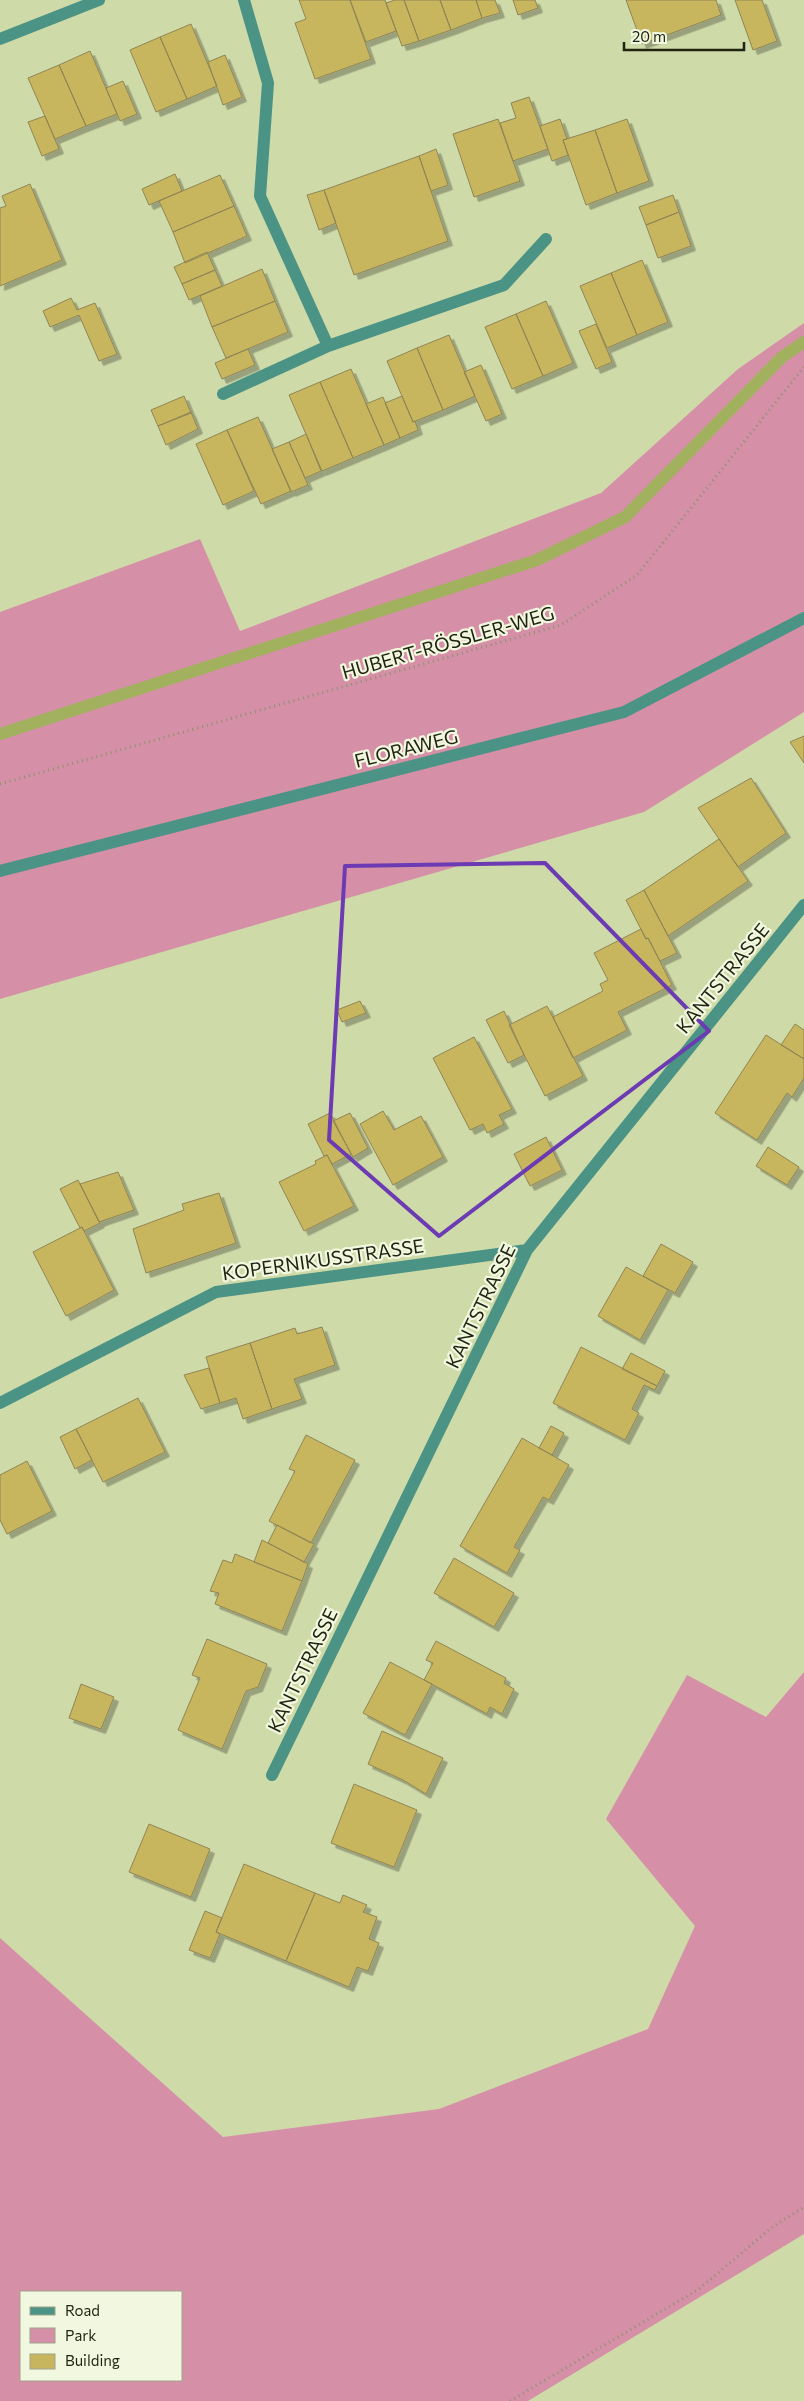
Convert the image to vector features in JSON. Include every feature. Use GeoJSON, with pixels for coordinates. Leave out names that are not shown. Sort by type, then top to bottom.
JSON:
{"type":"FeatureCollection","features":[{"type":"Feature","properties":{"kind":"street"},"geometry":{"type":"LineString","coordinates":[[0,40],[99,0]]}},
{"type":"Feature","properties":{"kind":"street"},"geometry":{"type":"LineString","coordinates":[[244,0],[268,83],[260,196],[328,346]]}},
{"type":"Feature","properties":{"kind":"street"},"geometry":{"type":"LineString","coordinates":[[223,394],[328,346],[504,285],[546,239]]}},
{"type":"Feature","properties":{"kind":"street","name":"FLORAWEG"},"geometry":{"type":"LineString","coordinates":[[0,871],[624,712],[804,618]]}},
{"type":"Feature","properties":{"kind":"street","name":"KANTSTRASSE"},"geometry":{"type":"LineString","coordinates":[[272,1775],[527,1250],[804,905]]}},
{"type":"Feature","properties":{"kind":"street","name":"KOPERNIKUSSTRASSE"},"geometry":{"type":"LineString","coordinates":[[0,1403],[216,1292],[527,1250]]}},
{"type":"Feature","properties":{"kind":"path","name":"HUBERT-RÖSSLER-WEG"},"geometry":{"type":"LineString","coordinates":[[0,784],[561,625],[637,575],[804,367]]}},
{"type":"Feature","properties":{"kind":"path"},"geometry":{"type":"LineString","coordinates":[[510,2401],[699,2289],[770,2228],[804,2207]]}},
{"type":"Feature","properties":{"kind":"highlighted area"},"geometry":{"type":"Polygon","coordinates":[[[545,863],[709,1031],[439,1236],[329,1140],[345,866],[545,863]]]}},
{"type":"Feature","properties":{"kind":"green space"},"geometry":{"type":"Polygon","coordinates":[[[804,323],[804,712],[644,812],[0,999],[0,612],[200,539],[240,631],[601,493],[738,369],[804,323]]]}},
{"type":"Feature","properties":{"kind":"green space"},"geometry":{"type":"Polygon","coordinates":[[[804,1672],[804,2234],[528,2401],[0,2401],[0,1938],[223,2137],[439,2109],[648,2029],[695,1926],[606,1819],[687,1675],[766,1717],[804,1672]]]}},
{"type":"Feature","properties":{"kind":"building"},"geometry":{"type":"Polygon","coordinates":[[[299,0],[350,0],[371,59],[315,79],[295,23],[306,19],[299,0]]]}},
{"type":"Feature","properties":{"kind":"building"},"geometry":{"type":"Polygon","coordinates":[[[350,0],[385,0],[396,31],[366,42],[350,0]]]}},
{"type":"Feature","properties":{"kind":"building"},"geometry":{"type":"Polygon","coordinates":[[[404,0],[419,41],[402,46],[386,3],[404,0]]]}},
{"type":"Feature","properties":{"kind":"building"},"geometry":{"type":"Polygon","coordinates":[[[404,0],[440,0],[451,30],[419,41],[404,0]]]}},
{"type":"Feature","properties":{"kind":"building"},"geometry":{"type":"Polygon","coordinates":[[[440,0],[476,0],[482,18],[451,30],[440,0]]]}},
{"type":"Feature","properties":{"kind":"building"},"geometry":{"type":"Polygon","coordinates":[[[476,0],[495,0],[500,13],[482,18],[476,0]]]}},
{"type":"Feature","properties":{"kind":"building"},"geometry":{"type":"Polygon","coordinates":[[[513,0],[535,0],[538,8],[518,15],[513,0]]]}},
{"type":"Feature","properties":{"kind":"building"},"geometry":{"type":"Polygon","coordinates":[[[626,0],[716,0],[721,15],[642,44],[626,0]]]}},
{"type":"Feature","properties":{"kind":"building"},"geometry":{"type":"Polygon","coordinates":[[[735,0],[762,0],[777,41],[753,50],[735,0]]]}},
{"type":"Feature","properties":{"kind":"building"},"geometry":{"type":"Polygon","coordinates":[[[191,24],[217,86],[187,99],[160,37],[191,24]]]}},
{"type":"Feature","properties":{"kind":"building"},"geometry":{"type":"Polygon","coordinates":[[[160,37],[187,99],[156,112],[130,50],[160,37]]]}},
{"type":"Feature","properties":{"kind":"building"},"geometry":{"type":"Polygon","coordinates":[[[90,51],[117,114],[86,126],[59,65],[90,51]]]}},
{"type":"Feature","properties":{"kind":"building"},"geometry":{"type":"Polygon","coordinates":[[[225,55],[242,97],[223,105],[208,62],[225,55]]]}},
{"type":"Feature","properties":{"kind":"building"},"geometry":{"type":"Polygon","coordinates":[[[59,65],[86,126],[55,139],[28,78],[59,65]]]}},
{"type":"Feature","properties":{"kind":"building"},"geometry":{"type":"Polygon","coordinates":[[[123,81],[137,114],[120,121],[106,88],[123,81]]]}},
{"type":"Feature","properties":{"kind":"building"},"geometry":{"type":"Polygon","coordinates":[[[529,97],[548,149],[513,161],[500,123],[516,118],[511,103],[529,97]]]}},
{"type":"Feature","properties":{"kind":"building"},"geometry":{"type":"Polygon","coordinates":[[[45,116],[59,149],[42,156],[28,122],[45,116]]]}},
{"type":"Feature","properties":{"kind":"building"},"geometry":{"type":"Polygon","coordinates":[[[498,119],[520,181],[474,197],[453,134],[498,119]]]}},
{"type":"Feature","properties":{"kind":"building"},"geometry":{"type":"Polygon","coordinates":[[[560,119],[567,139],[563,140],[568,155],[552,161],[540,126],[560,119]]]}},
{"type":"Feature","properties":{"kind":"building"},"geometry":{"type":"Polygon","coordinates":[[[627,119],[649,181],[617,193],[595,130],[627,119]]]}},
{"type":"Feature","properties":{"kind":"building"},"geometry":{"type":"Polygon","coordinates":[[[595,130],[617,193],[586,205],[563,140],[595,130]]]}},
{"type":"Feature","properties":{"kind":"building"},"geometry":{"type":"Polygon","coordinates":[[[436,149],[448,185],[431,191],[419,156],[436,149]]]}},
{"type":"Feature","properties":{"kind":"building"},"geometry":{"type":"Polygon","coordinates":[[[419,156],[448,241],[354,275],[324,190],[419,156]]]}},
{"type":"Feature","properties":{"kind":"building"},"geometry":{"type":"Polygon","coordinates":[[[175,174],[182,191],[149,205],[142,189],[175,174]]]}},
{"type":"Feature","properties":{"kind":"building"},"geometry":{"type":"Polygon","coordinates":[[[220,175],[234,206],[173,232],[159,201],[220,175]]]}},
{"type":"Feature","properties":{"kind":"building"},"geometry":{"type":"Polygon","coordinates":[[[30,184],[62,260],[0,286],[0,208],[6,206],[2,196],[30,184]]]}},
{"type":"Feature","properties":{"kind":"building"},"geometry":{"type":"Polygon","coordinates":[[[324,190],[336,223],[319,230],[307,195],[324,190]]]}},
{"type":"Feature","properties":{"kind":"building"},"geometry":{"type":"Polygon","coordinates":[[[673,195],[679,212],[646,225],[639,207],[673,195]]]}},
{"type":"Feature","properties":{"kind":"building"},"geometry":{"type":"Polygon","coordinates":[[[234,206],[247,236],[185,263],[173,232],[234,206]]]}},
{"type":"Feature","properties":{"kind":"building"},"geometry":{"type":"Polygon","coordinates":[[[679,212],[691,246],[658,258],[646,225],[679,212]]]}},
{"type":"Feature","properties":{"kind":"building"},"geometry":{"type":"Polygon","coordinates":[[[207,252],[215,270],[182,284],[174,267],[207,252]]]}},
{"type":"Feature","properties":{"kind":"building"},"geometry":{"type":"Polygon","coordinates":[[[642,260],[668,322],[637,335],[611,273],[642,260]]]}},
{"type":"Feature","properties":{"kind":"building"},"geometry":{"type":"Polygon","coordinates":[[[262,269],[275,301],[212,327],[200,296],[262,269]]]}},
{"type":"Feature","properties":{"kind":"building"},"geometry":{"type":"Polygon","coordinates":[[[215,270],[222,286],[189,300],[182,284],[215,270]]]}},
{"type":"Feature","properties":{"kind":"building"},"geometry":{"type":"Polygon","coordinates":[[[611,273],[637,335],[607,348],[580,286],[611,273]]]}},
{"type":"Feature","properties":{"kind":"building"},"geometry":{"type":"Polygon","coordinates":[[[71,298],[77,310],[95,303],[117,354],[99,361],[79,315],[50,327],[43,311],[71,298]]]}},
{"type":"Feature","properties":{"kind":"building"},"geometry":{"type":"Polygon","coordinates":[[[275,301],[288,332],[226,358],[212,327],[275,301]]]}},
{"type":"Feature","properties":{"kind":"building"},"geometry":{"type":"Polygon","coordinates":[[[546,301],[573,363],[543,376],[516,314],[546,301]]]}},
{"type":"Feature","properties":{"kind":"building"},"geometry":{"type":"Polygon","coordinates":[[[516,314],[543,376],[512,389],[485,327],[516,314]]]}},
{"type":"Feature","properties":{"kind":"building"},"geometry":{"type":"Polygon","coordinates":[[[596,324],[612,362],[596,369],[579,331],[596,324]]]}},
{"type":"Feature","properties":{"kind":"building"},"geometry":{"type":"Polygon","coordinates":[[[449,335],[475,396],[443,410],[417,348],[449,335]]]}},
{"type":"Feature","properties":{"kind":"building"},"geometry":{"type":"Polygon","coordinates":[[[417,348],[443,410],[413,422],[387,361],[417,348]]]}},
{"type":"Feature","properties":{"kind":"building"},"geometry":{"type":"Polygon","coordinates":[[[248,349],[255,365],[222,379],[215,363],[248,349]]]}},
{"type":"Feature","properties":{"kind":"building"},"geometry":{"type":"Polygon","coordinates":[[[481,365],[502,414],[486,421],[464,372],[481,365]]]}},
{"type":"Feature","properties":{"kind":"building"},"geometry":{"type":"Polygon","coordinates":[[[351,369],[384,445],[353,458],[320,382],[351,369]]]}},
{"type":"Feature","properties":{"kind":"building"},"geometry":{"type":"Polygon","coordinates":[[[320,382],[353,458],[322,471],[289,395],[320,382]]]}},
{"type":"Feature","properties":{"kind":"building"},"geometry":{"type":"Polygon","coordinates":[[[184,396],[191,413],[158,426],[151,410],[184,396]]]}},
{"type":"Feature","properties":{"kind":"building"},"geometry":{"type":"Polygon","coordinates":[[[402,396],[418,430],[400,438],[385,403],[402,396]]]}},
{"type":"Feature","properties":{"kind":"building"},"geometry":{"type":"Polygon","coordinates":[[[383,397],[400,438],[384,445],[366,404],[383,397]]]}},
{"type":"Feature","properties":{"kind":"building"},"geometry":{"type":"Polygon","coordinates":[[[191,412],[198,429],[166,445],[158,426],[191,412]]]}},
{"type":"Feature","properties":{"kind":"building"},"geometry":{"type":"Polygon","coordinates":[[[258,417],[291,491],[261,504],[227,430],[258,417]]]}},
{"type":"Feature","properties":{"kind":"building"},"geometry":{"type":"Polygon","coordinates":[[[227,430],[254,491],[223,505],[196,444],[227,430]]]}},
{"type":"Feature","properties":{"kind":"building"},"geometry":{"type":"Polygon","coordinates":[[[306,434],[321,471],[305,478],[289,442],[306,434]]]}},
{"type":"Feature","properties":{"kind":"building"},"geometry":{"type":"Polygon","coordinates":[[[289,442],[308,485],[291,492],[272,449],[289,442]]]}},
{"type":"Feature","properties":{"kind":"building"},"geometry":{"type":"Polygon","coordinates":[[[804,736],[804,763],[790,742],[804,736]]]}},
{"type":"Feature","properties":{"kind":"building"},"geometry":{"type":"Polygon","coordinates":[[[751,778],[786,833],[738,867],[698,808],[751,778]]]}},
{"type":"Feature","properties":{"kind":"building"},"geometry":{"type":"Polygon","coordinates":[[[719,839],[748,881],[668,936],[644,890],[719,839]]]}},
{"type":"Feature","properties":{"kind":"building"},"geometry":{"type":"Polygon","coordinates":[[[644,890],[677,953],[660,961],[648,938],[646,939],[626,900],[644,890]]]}},
{"type":"Feature","properties":{"kind":"building"},"geometry":{"type":"Polygon","coordinates":[[[641,929],[646,939],[648,938],[672,985],[618,1012],[627,1030],[573,1058],[553,1017],[603,991],[600,984],[608,980],[594,953],[641,929]]]}},
{"type":"Feature","properties":{"kind":"building"},"geometry":{"type":"Polygon","coordinates":[[[360,1001],[366,1013],[342,1022],[337,1010],[360,1001]]]}},
{"type":"Feature","properties":{"kind":"building"},"geometry":{"type":"Polygon","coordinates":[[[547,1006],[583,1076],[545,1096],[509,1025],[547,1006]]]}},
{"type":"Feature","properties":{"kind":"building"},"geometry":{"type":"Polygon","coordinates":[[[504,1011],[524,1055],[508,1063],[486,1020],[504,1011]]]}},
{"type":"Feature","properties":{"kind":"building"},"geometry":{"type":"Polygon","coordinates":[[[795,1024],[804,1030],[804,1059],[781,1045],[795,1024]]]}},
{"type":"Feature","properties":{"kind":"building"},"geometry":{"type":"Polygon","coordinates":[[[766,1035],[804,1059],[804,1078],[792,1097],[787,1093],[757,1140],[715,1113],[766,1035]]]}},
{"type":"Feature","properties":{"kind":"building"},"geometry":{"type":"Polygon","coordinates":[[[474,1037],[512,1109],[499,1115],[504,1124],[487,1133],[483,1124],[470,1130],[433,1058],[474,1037]]]}},
{"type":"Feature","properties":{"kind":"building"},"geometry":{"type":"Polygon","coordinates":[[[383,1111],[394,1130],[421,1116],[443,1157],[393,1185],[360,1124],[383,1111]]]}},
{"type":"Feature","properties":{"kind":"building"},"geometry":{"type":"Polygon","coordinates":[[[330,1113],[351,1154],[332,1164],[327,1155],[324,1156],[308,1124],[330,1113]]]}},
{"type":"Feature","properties":{"kind":"building"},"geometry":{"type":"Polygon","coordinates":[[[350,1113],[368,1148],[353,1157],[333,1121],[350,1113]]]}},
{"type":"Feature","properties":{"kind":"building"},"geometry":{"type":"Polygon","coordinates":[[[546,1137],[562,1170],[530,1186],[514,1154],[546,1137]]]}},
{"type":"Feature","properties":{"kind":"building"},"geometry":{"type":"Polygon","coordinates":[[[768,1147],[799,1167],[787,1185],[756,1166],[768,1147]]]}},
{"type":"Feature","properties":{"kind":"building"},"geometry":{"type":"Polygon","coordinates":[[[327,1155],[354,1206],[304,1231],[279,1182],[316,1164],[315,1161],[327,1155]]]}},
{"type":"Feature","properties":{"kind":"building"},"geometry":{"type":"Polygon","coordinates":[[[118,1172],[134,1210],[99,1222],[80,1184],[118,1172]]]}},
{"type":"Feature","properties":{"kind":"building"},"geometry":{"type":"Polygon","coordinates":[[[78,1180],[100,1223],[84,1231],[82,1227],[80,1228],[60,1189],[78,1180]]]}},
{"type":"Feature","properties":{"kind":"building"},"geometry":{"type":"Polygon","coordinates":[[[219,1193],[236,1243],[146,1273],[133,1229],[184,1210],[182,1204],[219,1193]]]}},
{"type":"Feature","properties":{"kind":"building"},"geometry":{"type":"Polygon","coordinates":[[[82,1227],[114,1290],[66,1316],[33,1252],[82,1227]]]}},
{"type":"Feature","properties":{"kind":"building"},"geometry":{"type":"Polygon","coordinates":[[[661,1244],[693,1262],[675,1293],[643,1276],[661,1244]]]}},
{"type":"Feature","properties":{"kind":"building"},"geometry":{"type":"Polygon","coordinates":[[[626,1267],[668,1290],[640,1340],[598,1316],[626,1267]]]}},
{"type":"Feature","properties":{"kind":"building"},"geometry":{"type":"Polygon","coordinates":[[[322,1327],[335,1365],[294,1379],[302,1399],[272,1409],[250,1343],[295,1328],[297,1334],[322,1327]]]}},
{"type":"Feature","properties":{"kind":"building"},"geometry":{"type":"Polygon","coordinates":[[[250,1343],[272,1409],[243,1419],[236,1398],[220,1403],[206,1357],[250,1343]]]}},
{"type":"Feature","properties":{"kind":"building"},"geometry":{"type":"Polygon","coordinates":[[[581,1347],[657,1386],[655,1390],[644,1385],[632,1409],[639,1413],[625,1440],[553,1403],[581,1347]]]}},
{"type":"Feature","properties":{"kind":"building"},"geometry":{"type":"Polygon","coordinates":[[[631,1353],[665,1371],[657,1386],[622,1369],[631,1353]]]}},
{"type":"Feature","properties":{"kind":"building"},"geometry":{"type":"Polygon","coordinates":[[[209,1368],[220,1403],[201,1409],[184,1375],[209,1368]]]}},
{"type":"Feature","properties":{"kind":"building"},"geometry":{"type":"Polygon","coordinates":[[[138,1398],[165,1452],[103,1482],[76,1429],[138,1398]]]}},
{"type":"Feature","properties":{"kind":"building"},"geometry":{"type":"Polygon","coordinates":[[[551,1426],[564,1433],[552,1455],[539,1448],[551,1426]]]}},
{"type":"Feature","properties":{"kind":"building"},"geometry":{"type":"Polygon","coordinates":[[[76,1429],[92,1460],[75,1469],[60,1437],[76,1429]]]}},
{"type":"Feature","properties":{"kind":"building"},"geometry":{"type":"Polygon","coordinates":[[[306,1435],[355,1460],[311,1543],[269,1521],[295,1471],[289,1469],[306,1435]]]}},
{"type":"Feature","properties":{"kind":"building"},"geometry":{"type":"Polygon","coordinates":[[[522,1438],[569,1465],[549,1500],[543,1497],[514,1547],[520,1550],[507,1573],[460,1546],[522,1438]]]}},
{"type":"Feature","properties":{"kind":"building"},"geometry":{"type":"Polygon","coordinates":[[[27,1461],[52,1511],[7,1534],[0,1520],[0,1475],[27,1461]]]}},
{"type":"Feature","properties":{"kind":"building"},"geometry":{"type":"Polygon","coordinates":[[[277,1525],[314,1544],[304,1562],[268,1543],[277,1525]]]}},
{"type":"Feature","properties":{"kind":"building"},"geometry":{"type":"Polygon","coordinates":[[[262,1540],[308,1564],[302,1581],[254,1562],[262,1540]]]}},
{"type":"Feature","properties":{"kind":"building"},"geometry":{"type":"Polygon","coordinates":[[[235,1554],[302,1581],[282,1631],[215,1604],[219,1593],[210,1591],[223,1560],[232,1563],[235,1554]]]}},
{"type":"Feature","properties":{"kind":"building"},"geometry":{"type":"Polygon","coordinates":[[[454,1558],[514,1593],[494,1627],[434,1593],[454,1558]]]}},
{"type":"Feature","properties":{"kind":"building"},"geometry":{"type":"Polygon","coordinates":[[[207,1639],[267,1664],[258,1687],[246,1691],[222,1749],[178,1730],[200,1678],[192,1675],[207,1639]]]}},
{"type":"Feature","properties":{"kind":"building"},"geometry":{"type":"Polygon","coordinates":[[[436,1641],[506,1678],[504,1683],[514,1689],[502,1714],[490,1707],[487,1714],[424,1680],[433,1663],[426,1660],[436,1641]]]}},
{"type":"Feature","properties":{"kind":"building"},"geometry":{"type":"Polygon","coordinates":[[[390,1662],[432,1684],[405,1735],[363,1713],[390,1662]]]}},
{"type":"Feature","properties":{"kind":"building"},"geometry":{"type":"Polygon","coordinates":[[[81,1684],[114,1697],[101,1729],[69,1718],[81,1684]]]}},
{"type":"Feature","properties":{"kind":"building"},"geometry":{"type":"Polygon","coordinates":[[[382,1731],[443,1758],[426,1794],[403,1780],[368,1764],[382,1731]]]}},
{"type":"Feature","properties":{"kind":"building"},"geometry":{"type":"Polygon","coordinates":[[[354,1784],[417,1810],[394,1867],[331,1843],[354,1784]]]}},
{"type":"Feature","properties":{"kind":"building"},"geometry":{"type":"Polygon","coordinates":[[[149,1824],[210,1849],[191,1897],[129,1872],[149,1824]]]}},
{"type":"Feature","properties":{"kind":"building"},"geometry":{"type":"Polygon","coordinates":[[[244,1864],[315,1893],[286,1961],[216,1932],[244,1864]]]}},
{"type":"Feature","properties":{"kind":"building"},"geometry":{"type":"Polygon","coordinates":[[[315,1893],[340,1903],[343,1895],[367,1905],[363,1912],[377,1917],[369,1939],[379,1943],[368,1971],[357,1967],[349,1987],[286,1961],[315,1893]]]}},
{"type":"Feature","properties":{"kind":"building"},"geometry":{"type":"Polygon","coordinates":[[[205,1911],[222,1918],[216,1932],[220,1934],[210,1958],[189,1950],[205,1911]]]}},
{"type":"Feature","properties":{"kind":"waterway"},"geometry":{"type":"LineString","coordinates":[[0,734],[537,560],[625,517],[782,357],[804,342]]}}]}
